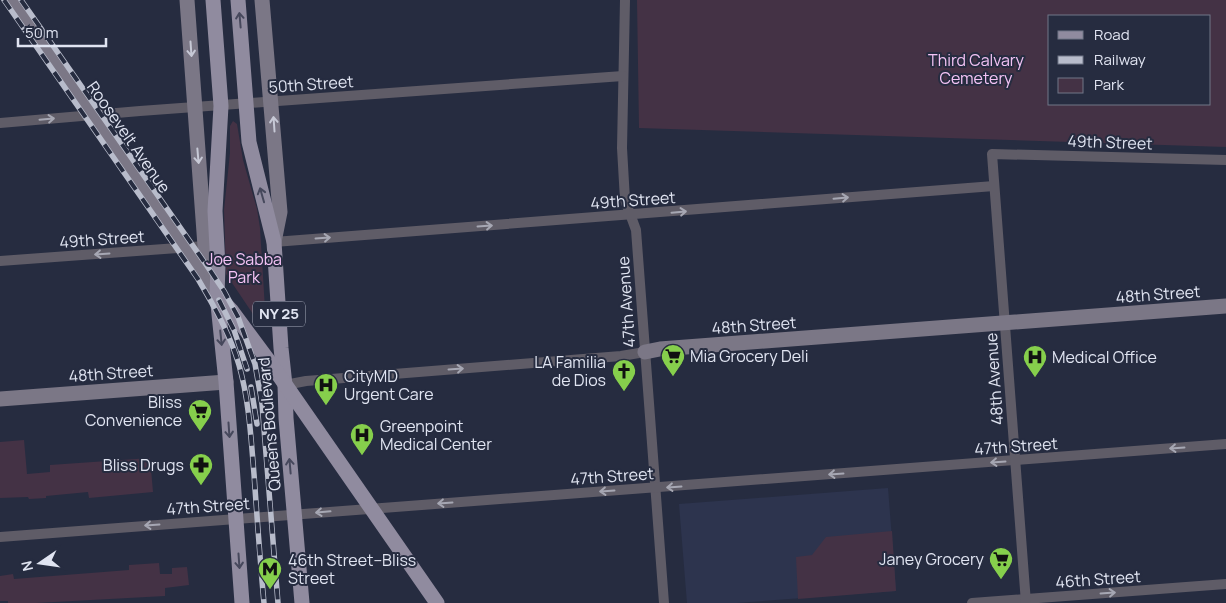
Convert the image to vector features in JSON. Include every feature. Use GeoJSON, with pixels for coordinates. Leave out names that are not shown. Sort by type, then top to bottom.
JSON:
{"type":"FeatureCollection","features":[{"type":"Feature","properties":{"kind":"main road"},"geometry":{"type":"LineString","coordinates":[[213,0],[221,106],[215,211],[218,266],[217,295],[226,382],[242,603]]}},
{"type":"Feature","properties":{"kind":"main road","name":"Queens Boulevard"},"geometry":{"type":"LineString","coordinates":[[238,0],[247,127],[274,242],[281,348],[286,385],[286,418],[302,603]]}},
{"type":"Feature","properties":{"kind":"main road"},"geometry":{"type":"LineString","coordinates":[[217,295],[232,310],[286,385],[436,603]]}},
{"type":"Feature","properties":{"kind":"street","name":"Roosevelt Avenue"},"geometry":{"type":"LineString","coordinates":[[11,0],[187,248],[217,295]]}},
{"type":"Feature","properties":{"kind":"street"},"geometry":{"type":"LineString","coordinates":[[187,0],[205,246],[217,295]]}},
{"type":"Feature","properties":{"kind":"street","name":"Queens Boulevard"},"geometry":{"type":"LineString","coordinates":[[262,0],[280,212],[274,242]]}},
{"type":"Feature","properties":{"kind":"street","name":"47th Avenue"},"geometry":{"type":"LineString","coordinates":[[625,0],[622,148],[625,200],[636,230],[664,603]]}},
{"type":"Feature","properties":{"kind":"street","name":"50th Street"},"geometry":{"type":"LineString","coordinates":[[0,123],[623,76]]}},
{"type":"Feature","properties":{"kind":"street","name":"49th Street"},"geometry":{"type":"LineString","coordinates":[[992,154],[1226,160]]}},
{"type":"Feature","properties":{"kind":"street","name":"48th Avenue"},"geometry":{"type":"LineString","coordinates":[[992,154],[1026,601]]}},
{"type":"Feature","properties":{"kind":"street","name":"49th Street"},"geometry":{"type":"LineString","coordinates":[[274,242],[994,186]]}},
{"type":"Feature","properties":{"kind":"street","name":"49th Street"},"geometry":{"type":"LineString","coordinates":[[0,261],[205,246]]}},
{"type":"Feature","properties":{"kind":"street","name":"48th Street"},"geometry":{"type":"LineString","coordinates":[[286,385],[306,380],[621,356],[660,349],[1226,306]]}},
{"type":"Feature","properties":{"kind":"street","name":"48th Street"},"geometry":{"type":"LineString","coordinates":[[0,399],[226,382]]}},
{"type":"Feature","properties":{"kind":"street","name":"47th Street"},"geometry":{"type":"LineString","coordinates":[[0,537],[1226,444]]}},
{"type":"Feature","properties":{"kind":"street","name":"46th Street"},"geometry":{"type":"LineString","coordinates":[[972,603],[1026,601],[1226,584]]}},
{"type":"Feature","properties":{"kind":"shaded area"},"geometry":{"type":"Polygon","coordinates":[[[888,488],[896,591],[737,603],[687,603],[679,504],[888,488]]]}},
{"type":"Feature","properties":{"kind":"green space","name":"Third Calvary Cemetery"},"geometry":{"type":"Polygon","coordinates":[[[637,0],[1226,0],[1226,147],[639,128],[637,0]]]}},
{"type":"Feature","properties":{"kind":"green space","name":"Joe Sabba Park"},"geometry":{"type":"Polygon","coordinates":[[[233,121],[237,124],[243,160],[257,209],[260,228],[266,325],[261,326],[226,274],[224,210],[230,153],[230,126],[233,121]]]}},
{"type":"Feature","properties":{"kind":"green space"},"geometry":{"type":"Polygon","coordinates":[[[24,440],[27,474],[50,472],[50,465],[150,458],[153,492],[89,498],[88,492],[46,496],[46,498],[0,498],[0,442],[24,440]]]}},
{"type":"Feature","properties":{"kind":"green space"},"geometry":{"type":"Polygon","coordinates":[[[892,531],[896,591],[798,599],[796,557],[812,555],[826,537],[892,531]]]}},
{"type":"Feature","properties":{"kind":"green space"},"geometry":{"type":"Polygon","coordinates":[[[159,563],[160,574],[172,574],[172,568],[187,567],[189,585],[165,588],[165,596],[36,603],[8,603],[8,601],[0,601],[0,576],[13,574],[14,579],[129,570],[129,565],[159,563]]]}},
{"type":"Feature","properties":{"kind":"railway"},"geometry":{"type":"LineString","coordinates":[[4,0],[198,279],[216,310],[231,342],[239,365],[249,419],[264,603]]}},
{"type":"Feature","properties":{"kind":"railway"},"geometry":{"type":"LineString","coordinates":[[21,0],[205,263],[224,291],[238,317],[255,364],[262,404],[278,603]]}},
{"type":"Feature","properties":{"kind":"railway"},"geometry":{"type":"LineString","coordinates":[[219,300],[234,330],[247,369]]}},
{"type":"Feature","properties":{"kind":"railway"},"geometry":{"type":"LineString","coordinates":[[251,387],[257,424]]}},
{"type":"Feature","properties":{"kind":"place","name":"Mia Grocery Deli"},"geometry":{"type":"Point","coordinates":[673,377]}},
{"type":"Feature","properties":{"kind":"place","name":"Medical Office"},"geometry":{"type":"Point","coordinates":[1035,378]}},
{"type":"Feature","properties":{"kind":"place","name":"LA Familia de Dios"},"geometry":{"type":"Point","coordinates":[624,392]}},
{"type":"Feature","properties":{"kind":"place","name":"CityMD Urgent Care"},"geometry":{"type":"Point","coordinates":[326,406]}},
{"type":"Feature","properties":{"kind":"place","name":"Bliss Convenience"},"geometry":{"type":"Point","coordinates":[200,432]}},
{"type":"Feature","properties":{"kind":"place","name":"Greenpoint Medical Center"},"geometry":{"type":"Point","coordinates":[362,456]}},
{"type":"Feature","properties":{"kind":"place","name":"Bliss Drugs"},"geometry":{"type":"Point","coordinates":[201,486]}},
{"type":"Feature","properties":{"kind":"place","name":"Janey Grocery"},"geometry":{"type":"Point","coordinates":[1001,580]}},
{"type":"Feature","properties":{"kind":"place","name":"46th Street–Bliss Street"},"geometry":{"type":"Point","coordinates":[270,590]}}]}
